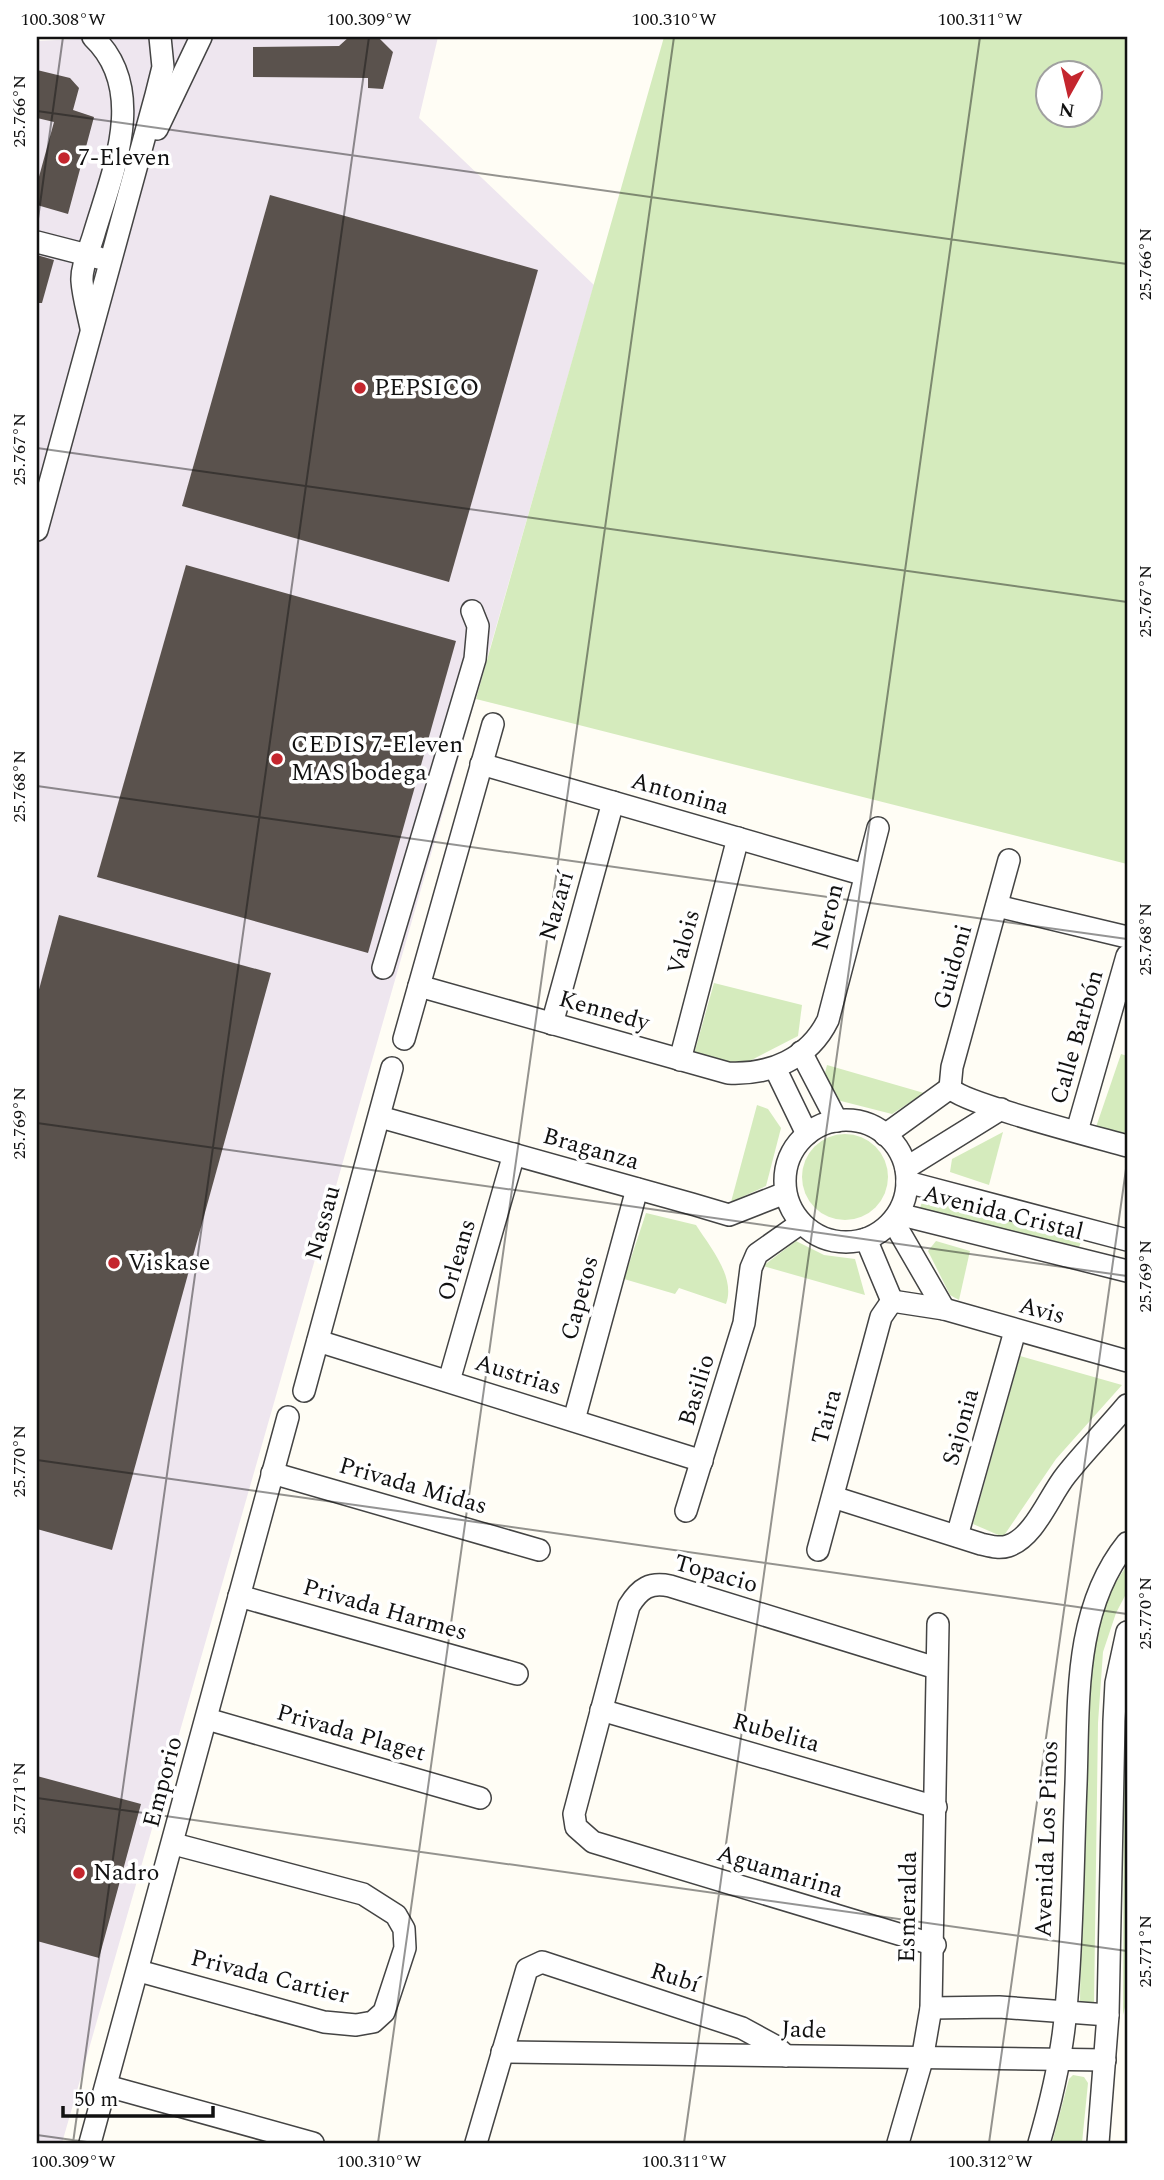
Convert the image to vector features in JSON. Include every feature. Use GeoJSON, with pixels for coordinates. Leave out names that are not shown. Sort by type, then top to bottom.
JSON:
{"type":"FeatureCollection","features":[{"type":"Feature","properties":{"kind":"street"},"geometry":{"type":"LineString","coordinates":[[92,331],[81,279],[123,120],[118,75],[107,53],[93,37]]}},
{"type":"Feature","properties":{"kind":"street"},"geometry":{"type":"LineString","coordinates":[[37,530],[163,67],[160,37]]}},
{"type":"Feature","properties":{"kind":"street"},"geometry":{"type":"LineString","coordinates":[[132,182],[201,37]]}},
{"type":"Feature","properties":{"kind":"street"},"geometry":{"type":"LineString","coordinates":[[37,242],[111,261]]}},
{"type":"Feature","properties":{"kind":"street"},"geometry":{"type":"LineString","coordinates":[[383,968],[475,659],[478,626],[472,611]]}},
{"type":"Feature","properties":{"kind":"street"},"geometry":{"type":"LineString","coordinates":[[404,1039],[493,724]]}},
{"type":"Feature","properties":{"kind":"street","name":"Antonina"},"geometry":{"type":"LineString","coordinates":[[481,764],[866,875]]}},
{"type":"Feature","properties":{"kind":"street","name":"Nazarí"},"geometry":{"type":"LineString","coordinates":[[552,1024],[613,802]]}},
{"type":"Feature","properties":{"kind":"street","name":"Neron"},"geometry":{"type":"LineString","coordinates":[[828,1020],[878,828]]}},
{"type":"Feature","properties":{"kind":"street","name":"Valois"},"geometry":{"type":"LineString","coordinates":[[680,1060],[738,838]]}},
{"type":"Feature","properties":{"kind":"street","name":"Guidoni"},"geometry":{"type":"LineString","coordinates":[[950,1088],[952,1067],[1009,860]]}},
{"type":"Feature","properties":{"kind":"street"},"geometry":{"type":"LineString","coordinates":[[997,906],[1127,937]]}},
{"type":"Feature","properties":{"kind":"street","name":"Calle Barbón"},"geometry":{"type":"LineString","coordinates":[[1077,1131],[1127,956]]}},
{"type":"Feature","properties":{"kind":"street","name":"Kennedy"},"geometry":{"type":"LineString","coordinates":[[419,986],[728,1073],[760,1073],[775,1068],[814,1043],[828,1020]]}},
{"type":"Feature","properties":{"kind":"street"},"geometry":{"type":"LineString","coordinates":[[801,1052],[837,1121]]}},
{"type":"Feature","properties":{"kind":"street","name":"Nassau"},"geometry":{"type":"LineString","coordinates":[[304,1391],[392,1068]]}},
{"type":"Feature","properties":{"kind":"street"},"geometry":{"type":"LineString","coordinates":[[775,1068],[807,1133]]}},
{"type":"Feature","properties":{"kind":"street"},"geometry":{"type":"LineString","coordinates":[[885,1135],[950,1088],[959,1095],[1127,1146]]}},
{"type":"Feature","properties":{"kind":"street"},"geometry":{"type":"LineString","coordinates":[[906,1175],[1002,1109]]}},
{"type":"Feature","properties":{"kind":"street","name":"Braganza"},"geometry":{"type":"LineString","coordinates":[[380,1117],[729,1215],[785,1193]]}},
{"type":"Feature","properties":{"kind":"street"},"geometry":{"type":"LineString","coordinates":[[837,1121],[862,1123],[885,1135],[898,1150],[906,1175],[905,1199],[895,1218],[866,1239],[849,1242],[831,1241],[814,1234],[801,1223],[785,1193],[785,1171],[793,1150],[807,1133],[837,1121]]}},
{"type":"Feature","properties":{"kind":"street","name":"Orleans"},"geometry":{"type":"LineString","coordinates":[[449,1381],[514,1154]]}},
{"type":"Feature","properties":{"kind":"street","name":"Avenida Cristal"},"geometry":{"type":"LineString","coordinates":[[906,1175],[1127,1240]]}},
{"type":"Feature","properties":{"kind":"street","name":"Capetos"},"geometry":{"type":"LineString","coordinates":[[575,1420],[637,1189]]}},
{"type":"Feature","properties":{"kind":"street"},"geometry":{"type":"LineString","coordinates":[[895,1218],[944,1309]]}},
{"type":"Feature","properties":{"kind":"street","name":"Avenida Cristal"},"geometry":{"type":"LineString","coordinates":[[895,1218],[1127,1271]]}},
{"type":"Feature","properties":{"kind":"street","name":"Basilio"},"geometry":{"type":"LineString","coordinates":[[686,1511],[744,1323],[751,1268],[757,1254],[801,1223]]}},
{"type":"Feature","properties":{"kind":"street","name":"Avenida Cristal"},"geometry":{"type":"LineString","coordinates":[[1095,1262],[1102,1234]]}},
{"type":"Feature","properties":{"kind":"street"},"geometry":{"type":"LineString","coordinates":[[866,1239],[892,1301]]}},
{"type":"Feature","properties":{"kind":"street","name":"Avis"},"geometry":{"type":"LineString","coordinates":[[892,1301],[944,1309],[1127,1361]]}},
{"type":"Feature","properties":{"kind":"street","name":"Taira"},"geometry":{"type":"LineString","coordinates":[[818,1550],[881,1317],[892,1301]]}},
{"type":"Feature","properties":{"kind":"street","name":"Sajonia"},"geometry":{"type":"LineString","coordinates":[[957,1536],[1015,1331]]}},
{"type":"Feature","properties":{"kind":"street","name":"Austrias"},"geometry":{"type":"LineString","coordinates":[[318,1341],[702,1461]]}},
{"type":"Feature","properties":{"kind":"street"},"geometry":{"type":"LineString","coordinates":[[833,1496],[998,1548],[1020,1539],[1064,1477],[1127,1405]]}},
{"type":"Feature","properties":{"kind":"street","name":"Emporio"},"geometry":{"type":"LineString","coordinates":[[90,2143],[174,1844],[288,1418]]}},
{"type":"Feature","properties":{"kind":"street","name":"Privada Midas"},"geometry":{"type":"LineString","coordinates":[[272,1473],[539,1550]]}},
{"type":"Feature","properties":{"kind":"street","name":"Avenida Los Pinos"},"geometry":{"type":"LineString","coordinates":[[1039,2143],[1060,2059],[1066,2013],[1079,1694],[1086,1635],[1098,1597],[1127,1543]]}},
{"type":"Feature","properties":{"kind":"street","name":"Topacio"},"geometry":{"type":"LineString","coordinates":[[611,1849],[582,1835],[576,1827],[574,1814],[629,1606],[636,1594],[650,1584],[670,1586],[936,1668]]}},
{"type":"Feature","properties":{"kind":"street","name":"Privada Harmes"},"geometry":{"type":"LineString","coordinates":[[239,1596],[517,1674]]}},
{"type":"Feature","properties":{"kind":"street","name":"Esmeralda"},"geometry":{"type":"LineString","coordinates":[[898,2143],[922,2060],[931,2008],[935,1945],[938,1624]]}},
{"type":"Feature","properties":{"kind":"street"},"geometry":{"type":"LineString","coordinates":[[1098,2143],[1108,2015],[1116,1683],[1126,1637]]}},
{"type":"Feature","properties":{"kind":"street","name":"Rubelita"},"geometry":{"type":"LineString","coordinates":[[601,1710],[936,1807]]}},
{"type":"Feature","properties":{"kind":"street","name":"Privada Plaget"},"geometry":{"type":"LineString","coordinates":[[207,1719],[480,1798]]}},
{"type":"Feature","properties":{"kind":"street","name":"Privada Cartier"},"geometry":{"type":"LineString","coordinates":[[139,1971],[324,2022],[356,2025],[373,2022],[384,2012],[405,1948],[404,1929],[396,1915],[363,1894],[174,1844]]}},
{"type":"Feature","properties":{"kind":"street","name":"Aguamarina"},"geometry":{"type":"LineString","coordinates":[[611,1849],[935,1945]]}},
{"type":"Feature","properties":{"kind":"street","name":"Rubí"},"geometry":{"type":"LineString","coordinates":[[502,2052],[527,1969],[542,1962],[743,2028],[775,2046],[786,2056]]}},
{"type":"Feature","properties":{"kind":"street"},"geometry":{"type":"LineString","coordinates":[[931,2008],[999,2007],[1108,2015]]}},
{"type":"Feature","properties":{"kind":"street"},"geometry":{"type":"LineString","coordinates":[[476,2143],[502,2052]]}},
{"type":"Feature","properties":{"kind":"street","name":"Jade"},"geometry":{"type":"LineString","coordinates":[[502,2052],[922,2060],[1105,2060]]}},
{"type":"Feature","properties":{"kind":"street"},"geometry":{"type":"LineString","coordinates":[[107,2087],[313,2143]]}},
{"type":"Feature","properties":{"kind":"shaded area"},"geometry":{"type":"Polygon","coordinates":[[[119,37],[438,37],[419,118],[594,285],[62,2143],[37,2143],[37,41],[119,37]]]}},
{"type":"Feature","properties":{"kind":"green space"},"geometry":{"type":"Polygon","coordinates":[[[664,37],[1127,37],[1127,864],[476,699],[664,37]]]}},
{"type":"Feature","properties":{"kind":"green space"},"geometry":{"type":"Polygon","coordinates":[[[714,983],[802,1005],[798,1036],[738,1067],[694,1054],[714,983]]]}},
{"type":"Feature","properties":{"kind":"green space"},"geometry":{"type":"Polygon","coordinates":[[[1121,1054],[1127,1056],[1127,1135],[1096,1127],[1121,1054]]]}},
{"type":"Feature","properties":{"kind":"green space"},"geometry":{"type":"Polygon","coordinates":[[[827,1065],[924,1093],[892,1114],[837,1100],[824,1077],[827,1065]]]}},
{"type":"Feature","properties":{"kind":"green space"},"geometry":{"type":"Polygon","coordinates":[[[757,1105],[768,1109],[781,1128],[766,1186],[731,1202],[757,1105]]]}},
{"type":"Feature","properties":{"kind":"green space"},"geometry":{"type":"Polygon","coordinates":[[[1003,1132],[989,1185],[950,1172],[952,1159],[1003,1132]]]}},
{"type":"Feature","properties":{"kind":"green space"},"geometry":{"type":"Polygon","coordinates":[[[837,1134],[853,1134],[876,1146],[885,1160],[888,1177],[885,1194],[876,1208],[853,1220],[837,1220],[821,1213],[809,1201],[802,1185],[802,1169],[809,1153],[821,1141],[837,1134]]]}},
{"type":"Feature","properties":{"kind":"green space"},"geometry":{"type":"Polygon","coordinates":[[[924,1196],[1081,1242],[1077,1252],[920,1208],[924,1196]]]}},
{"type":"Feature","properties":{"kind":"green space"},"geometry":{"type":"Polygon","coordinates":[[[646,1213],[696,1225],[725,1273],[728,1294],[726,1304],[679,1288],[675,1294],[624,1279],[646,1213]]]}},
{"type":"Feature","properties":{"kind":"green space"},"geometry":{"type":"Polygon","coordinates":[[[796,1241],[824,1255],[855,1259],[865,1295],[763,1266],[796,1241]]]}},
{"type":"Feature","properties":{"kind":"green space"},"geometry":{"type":"Polygon","coordinates":[[[936,1241],[970,1251],[959,1300],[950,1295],[928,1251],[936,1241]]]}},
{"type":"Feature","properties":{"kind":"green space"},"geometry":{"type":"Polygon","coordinates":[[[1020,1356],[1122,1385],[1056,1459],[1003,1537],[973,1524],[1020,1356]]]}},
{"type":"Feature","properties":{"kind":"green space"},"geometry":{"type":"Polygon","coordinates":[[[1127,1565],[1127,1592],[1116,1613],[1103,1652],[1098,1723],[1094,2004],[1080,2003],[1084,1718],[1091,1644],[1104,1601],[1127,1565]]]}},
{"type":"Feature","properties":{"kind":"green space"},"geometry":{"type":"Polygon","coordinates":[[[1127,1681],[1127,1999],[1123,2015],[1124,1720],[1127,1681]]]}},
{"type":"Feature","properties":{"kind":"green space"},"geometry":{"type":"Polygon","coordinates":[[[1073,2075],[1084,2077],[1088,2083],[1082,2143],[1052,2143],[1069,2079],[1073,2075]]]}},
{"type":"Feature","properties":{"kind":"building"},"geometry":{"type":"Polygon","coordinates":[[[349,37],[378,37],[393,52],[383,89],[368,88],[368,78],[253,77],[253,47],[339,46],[349,37]]]}},
{"type":"Feature","properties":{"kind":"building"},"geometry":{"type":"Polygon","coordinates":[[[37,70],[70,78],[79,88],[73,110],[94,117],[68,214],[37,205],[37,184],[54,122],[37,118],[37,70]]]}},
{"type":"Feature","properties":{"kind":"building","name":"PEPSICO"},"geometry":{"type":"Polygon","coordinates":[[[270,195],[538,270],[449,582],[182,506],[270,195]]]}},
{"type":"Feature","properties":{"kind":"building"},"geometry":{"type":"Polygon","coordinates":[[[37,255],[54,260],[42,303],[37,303],[37,255]]]}},
{"type":"Feature","properties":{"kind":"building","name":"CEDIS 7-Eleven MAS bodega"},"geometry":{"type":"Polygon","coordinates":[[[186,565],[456,641],[368,953],[97,877],[186,565]]]}},
{"type":"Feature","properties":{"kind":"building","name":"Viskase"},"geometry":{"type":"Polygon","coordinates":[[[59,915],[271,973],[112,1550],[37,1529],[37,997],[59,915]]]}},
{"type":"Feature","properties":{"kind":"building","name":"Nadro"},"geometry":{"type":"Polygon","coordinates":[[[37,1776],[141,1804],[99,1958],[37,1941],[37,1776]]]}},
{"type":"Feature","properties":{"kind":"place","name":"7-Eleven"},"geometry":{"type":"Point","coordinates":[64,158]}},
{"type":"Feature","properties":{"kind":"place","name":"PEPSICO"},"geometry":{"type":"Point","coordinates":[360,388]}},
{"type":"Feature","properties":{"kind":"place","name":"CEDIS 7-Eleven MAS bodega"},"geometry":{"type":"Point","coordinates":[277,759]}},
{"type":"Feature","properties":{"kind":"place","name":"Viskase"},"geometry":{"type":"Point","coordinates":[114,1263]}},
{"type":"Feature","properties":{"kind":"place","name":"Nadro"},"geometry":{"type":"Point","coordinates":[79,1873]}}]}
